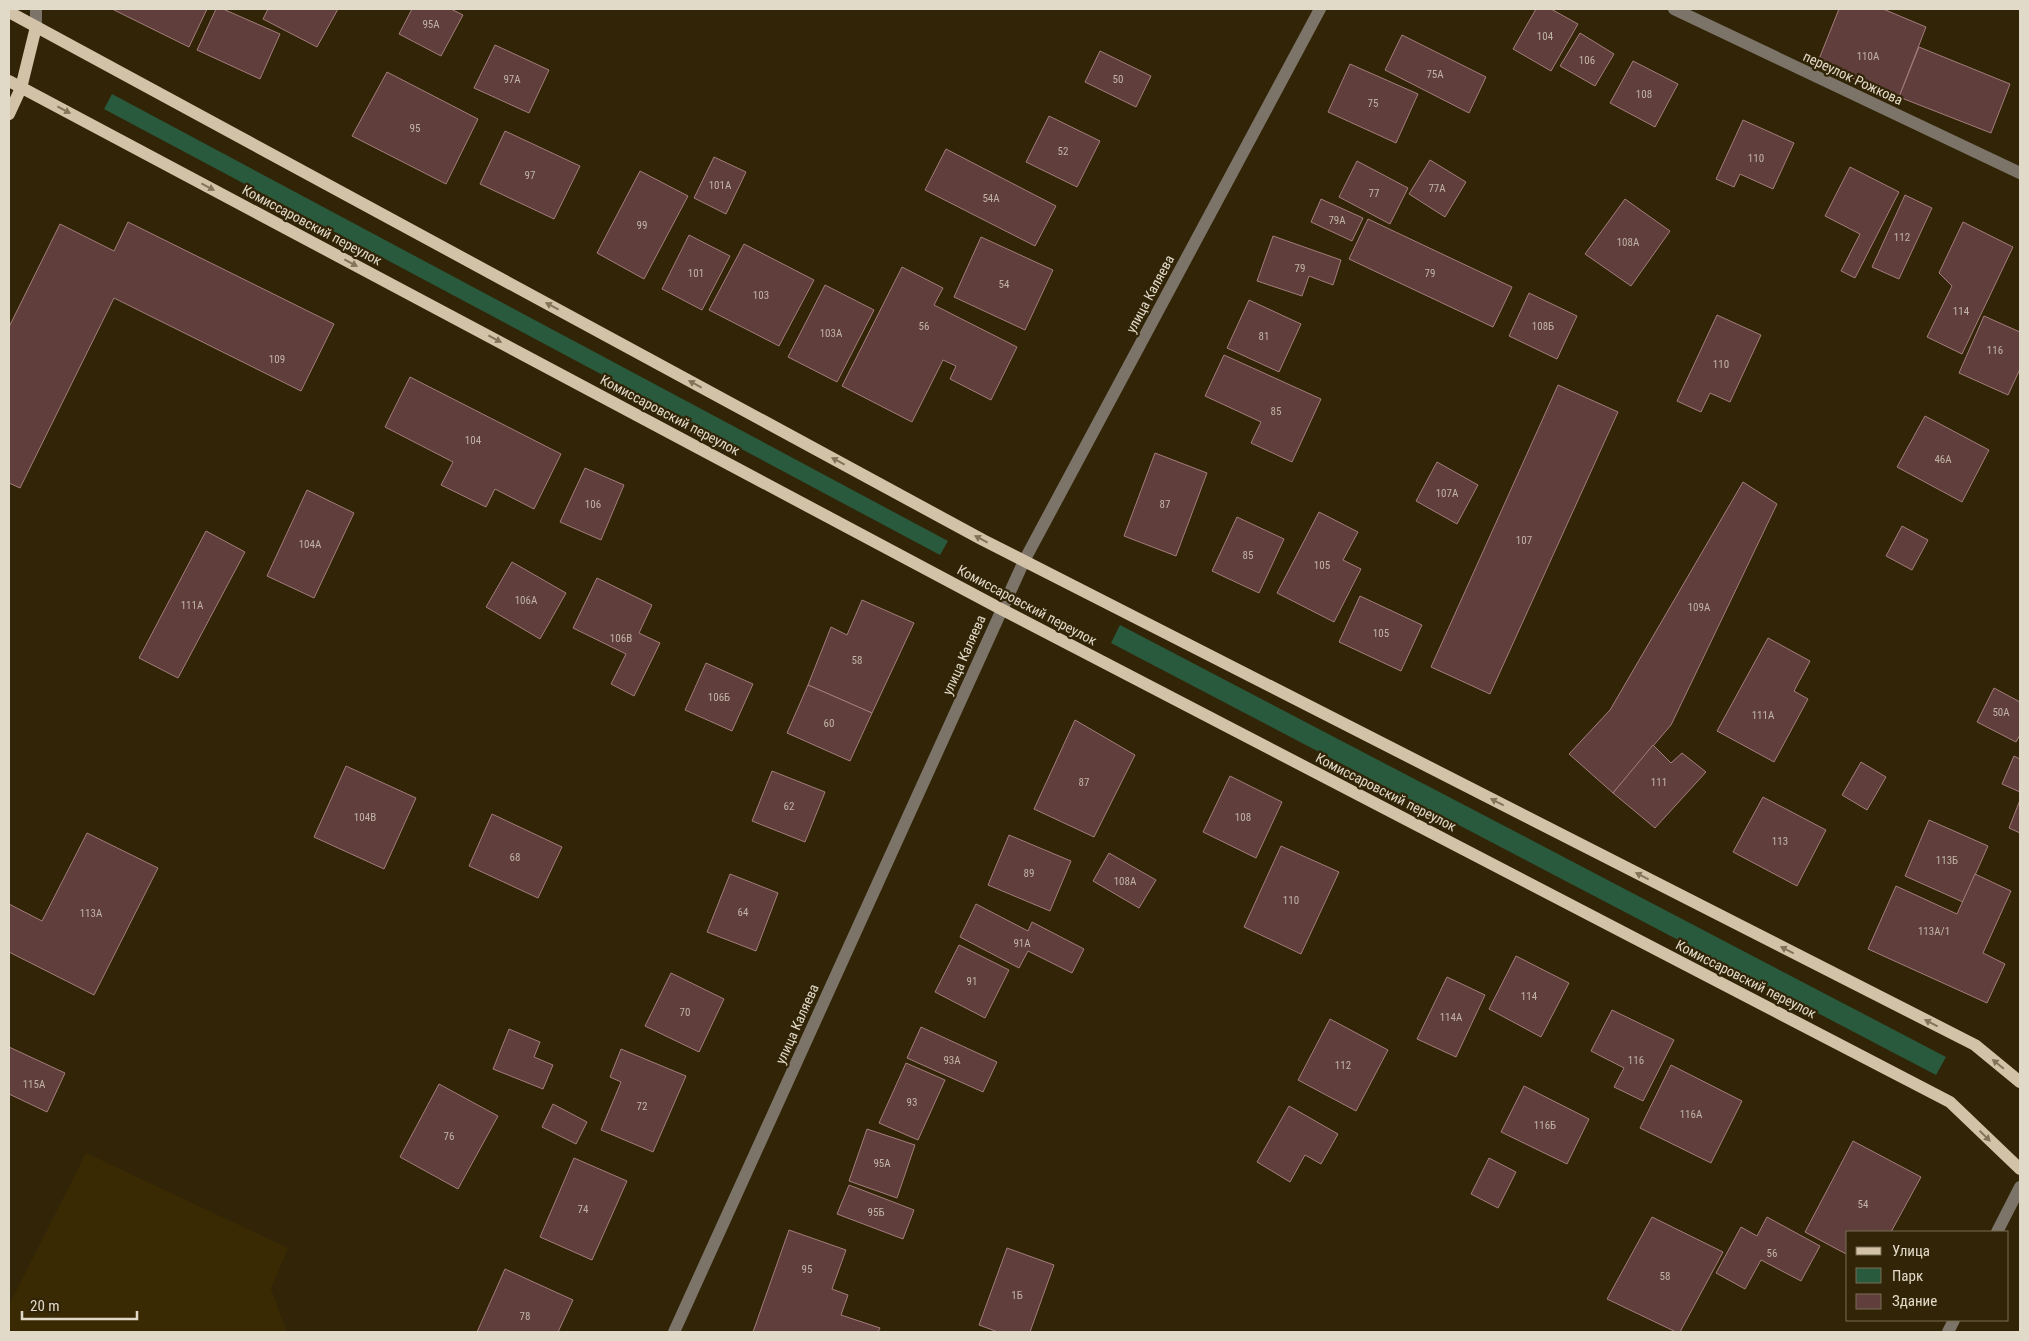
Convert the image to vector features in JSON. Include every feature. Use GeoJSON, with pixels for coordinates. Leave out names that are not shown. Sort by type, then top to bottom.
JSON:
{"type":"FeatureCollection","features":[{"type":"Feature","properties":{"kind":"main road"},"geometry":{"type":"LineString","coordinates":[[9,12],[1024,561],[1975,1045],[2020,1082]]}},
{"type":"Feature","properties":{"kind":"main road"},"geometry":{"type":"LineString","coordinates":[[9,114],[21,88],[36,27]]}},
{"type":"Feature","properties":{"kind":"main road","name":"Комиссаровский переулок"},"geometry":{"type":"LineString","coordinates":[[9,81],[1001,609],[1950,1102],[2020,1169]]}},
{"type":"Feature","properties":{"kind":"street"},"geometry":{"type":"LineString","coordinates":[[36,9],[36,27]]}},
{"type":"Feature","properties":{"kind":"street","name":"улица Каляева"},"geometry":{"type":"LineString","coordinates":[[674,1332],[1024,561],[1320,9]]}},
{"type":"Feature","properties":{"kind":"street","name":"переулок Рожкова"},"geometry":{"type":"LineString","coordinates":[[1674,9],[2020,174]]}},
{"type":"Feature","properties":{"kind":"street"},"geometry":{"type":"LineString","coordinates":[[1998,1231],[2020,1187]]}},
{"type":"Feature","properties":{"kind":"shaded area"},"geometry":{"type":"Polygon","coordinates":[[[86,1153],[288,1248],[271,1289],[287,1332],[9,1332],[9,1305],[86,1153]]]}},
{"type":"Feature","properties":{"kind":"green space"},"geometry":{"type":"Polygon","coordinates":[[[112,94],[948,541],[940,555],[104,109],[112,94]]]}},
{"type":"Feature","properties":{"kind":"green space"},"geometry":{"type":"Polygon","coordinates":[[[1120,625],[1946,1057],[1936,1075],[1111,643],[1120,625]]]}},
{"type":"Feature","properties":{"kind":"building"},"geometry":{"type":"Polygon","coordinates":[[[112,9],[207,9],[189,47],[112,9]]]}},
{"type":"Feature","properties":{"kind":"building"},"geometry":{"type":"Polygon","coordinates":[[[216,9],[223,9],[280,34],[260,79],[197,50],[216,9]]]}},
{"type":"Feature","properties":{"kind":"building"},"geometry":{"type":"Polygon","coordinates":[[[268,9],[338,9],[317,47],[263,19],[268,9]]]}},
{"type":"Feature","properties":{"kind":"building"},"geometry":{"type":"Polygon","coordinates":[[[412,9],[451,9],[463,15],[441,56],[399,34],[412,9]]]}},
{"type":"Feature","properties":{"kind":"building"},"geometry":{"type":"Polygon","coordinates":[[[1536,9],[1551,9],[1578,24],[1551,71],[1513,49],[1536,9]]]}},
{"type":"Feature","properties":{"kind":"building"},"geometry":{"type":"Polygon","coordinates":[[[1839,9],[1883,9],[1926,27],[1899,97],[1817,64],[1839,9]]]}},
{"type":"Feature","properties":{"kind":"building"},"geometry":{"type":"Polygon","coordinates":[[[1580,33],[1614,54],[1595,86],[1560,66],[1580,33]]]}},
{"type":"Feature","properties":{"kind":"building"},"geometry":{"type":"Polygon","coordinates":[[[1402,35],[1486,77],[1469,113],[1385,70],[1402,35]]]}},
{"type":"Feature","properties":{"kind":"building"},"geometry":{"type":"Polygon","coordinates":[[[495,45],[549,70],[529,113],[474,88],[495,45]]]}},
{"type":"Feature","properties":{"kind":"building"},"geometry":{"type":"Polygon","coordinates":[[[1919,47],[2010,84],[1991,133],[1899,97],[1919,47]]]}},
{"type":"Feature","properties":{"kind":"building"},"geometry":{"type":"Polygon","coordinates":[[[1100,51],[1151,76],[1136,107],[1085,82],[1100,51]]]}},
{"type":"Feature","properties":{"kind":"building"},"geometry":{"type":"Polygon","coordinates":[[[1633,61],[1678,84],[1655,127],[1610,103],[1633,61]]]}},
{"type":"Feature","properties":{"kind":"building"},"geometry":{"type":"Polygon","coordinates":[[[1350,64],[1418,94],[1396,143],[1328,112],[1350,64]]]}},
{"type":"Feature","properties":{"kind":"building"},"geometry":{"type":"Polygon","coordinates":[[[387,72],[478,119],[446,184],[352,136],[387,72]]]}},
{"type":"Feature","properties":{"kind":"building"},"geometry":{"type":"Polygon","coordinates":[[[1049,116],[1100,141],[1077,187],[1026,162],[1049,116]]]}},
{"type":"Feature","properties":{"kind":"building"},"geometry":{"type":"Polygon","coordinates":[[[1743,120],[1794,143],[1773,189],[1740,174],[1734,187],[1716,179],[1743,120]]]}},
{"type":"Feature","properties":{"kind":"building"},"geometry":{"type":"Polygon","coordinates":[[[505,131],[580,166],[554,219],[480,184],[505,131]]]}},
{"type":"Feature","properties":{"kind":"building"},"geometry":{"type":"Polygon","coordinates":[[[946,149],[1056,206],[1035,246],[925,190],[946,149]]]}},
{"type":"Feature","properties":{"kind":"building"},"geometry":{"type":"Polygon","coordinates":[[[714,157],[746,172],[726,214],[694,198],[714,157]]]}},
{"type":"Feature","properties":{"kind":"building"},"geometry":{"type":"Polygon","coordinates":[[[1430,160],[1466,182],[1445,217],[1409,194],[1430,160]]]}},
{"type":"Feature","properties":{"kind":"building"},"geometry":{"type":"Polygon","coordinates":[[[1357,161],[1408,188],[1390,224],[1339,197],[1357,161]]]}},
{"type":"Feature","properties":{"kind":"building"},"geometry":{"type":"Polygon","coordinates":[[[1850,167],[1899,192],[1855,278],[1841,271],[1860,234],[1825,216],[1850,167]]]}},
{"type":"Feature","properties":{"kind":"building"},"geometry":{"type":"Polygon","coordinates":[[[640,171],[688,196],[644,279],[597,253],[640,171]]]}},
{"type":"Feature","properties":{"kind":"building"},"geometry":{"type":"Polygon","coordinates":[[[1905,195],[1932,208],[1899,279],[1872,267],[1905,195]]]}},
{"type":"Feature","properties":{"kind":"building"},"geometry":{"type":"Polygon","coordinates":[[[1321,199],[1363,218],[1352,241],[1311,222],[1321,199]]]}},
{"type":"Feature","properties":{"kind":"building"},"geometry":{"type":"Polygon","coordinates":[[[1625,199],[1670,231],[1631,286],[1585,254],[1625,199]]]}},
{"type":"Feature","properties":{"kind":"building"},"geometry":{"type":"Polygon","coordinates":[[[1368,219],[1512,287],[1493,327],[1349,259],[1368,219]]]}},
{"type":"Feature","properties":{"kind":"building"},"geometry":{"type":"Polygon","coordinates":[[[128,222],[334,324],[301,391],[114,298],[20,488],[9,483],[9,327],[60,224],[114,251],[128,222]]]}},
{"type":"Feature","properties":{"kind":"building"},"geometry":{"type":"Polygon","coordinates":[[[1963,222],[2013,247],[1962,354],[1927,337],[1952,286],[1939,273],[1963,222]]]}},
{"type":"Feature","properties":{"kind":"building"},"geometry":{"type":"Polygon","coordinates":[[[689,235],[730,256],[702,310],[662,289],[689,235]]]}},
{"type":"Feature","properties":{"kind":"building"},"geometry":{"type":"Polygon","coordinates":[[[1273,236],[1341,260],[1333,285],[1309,276],[1302,296],[1257,281],[1273,236]]]}},
{"type":"Feature","properties":{"kind":"building"},"geometry":{"type":"Polygon","coordinates":[[[981,237],[1053,270],[1025,330],[954,297],[981,237]]]}},
{"type":"Feature","properties":{"kind":"building"},"geometry":{"type":"Polygon","coordinates":[[[744,244],[814,280],[779,346],[709,310],[744,244]]]}},
{"type":"Feature","properties":{"kind":"building"},"geometry":{"type":"Polygon","coordinates":[[[902,267],[943,288],[934,305],[1017,347],[991,400],[950,379],[956,366],[943,360],[912,422],[842,386],[902,267]]]}},
{"type":"Feature","properties":{"kind":"building"},"geometry":{"type":"Polygon","coordinates":[[[825,285],[874,310],[837,382],[788,357],[825,285]]]}},
{"type":"Feature","properties":{"kind":"building"},"geometry":{"type":"Polygon","coordinates":[[[1529,293],[1577,316],[1557,359],[1509,336],[1529,293]]]}},
{"type":"Feature","properties":{"kind":"building"},"geometry":{"type":"Polygon","coordinates":[[[1249,300],[1301,324],[1279,372],[1227,348],[1249,300]]]}},
{"type":"Feature","properties":{"kind":"building"},"geometry":{"type":"Polygon","coordinates":[[[1717,315],[1761,335],[1730,402],[1710,393],[1701,412],[1677,401],[1717,315]]]}},
{"type":"Feature","properties":{"kind":"building"},"geometry":{"type":"Polygon","coordinates":[[[1984,316],[2020,332],[2020,369],[2008,395],[1959,373],[1984,316]]]}},
{"type":"Feature","properties":{"kind":"building"},"geometry":{"type":"Polygon","coordinates":[[[1224,355],[1321,399],[1292,462],[1251,443],[1261,422],[1205,396],[1224,355]]]}},
{"type":"Feature","properties":{"kind":"building"},"geometry":{"type":"Polygon","coordinates":[[[410,377],[561,454],[534,509],[495,489],[486,507],[441,485],[453,462],[385,427],[410,377]]]}},
{"type":"Feature","properties":{"kind":"building"},"geometry":{"type":"Polygon","coordinates":[[[1558,385],[1618,412],[1490,694],[1431,667],[1558,385]]]}},
{"type":"Feature","properties":{"kind":"building"},"geometry":{"type":"Polygon","coordinates":[[[1925,416],[1989,450],[1962,502],[1897,467],[1925,416]]]}},
{"type":"Feature","properties":{"kind":"building"},"geometry":{"type":"Polygon","coordinates":[[[1155,453],[1207,473],[1176,556],[1124,536],[1155,453]]]}},
{"type":"Feature","properties":{"kind":"building"},"geometry":{"type":"Polygon","coordinates":[[[1437,462],[1478,485],[1457,524],[1416,501],[1437,462]]]}},
{"type":"Feature","properties":{"kind":"building"},"geometry":{"type":"Polygon","coordinates":[[[585,468],[624,485],[601,540],[560,522],[585,468]]]}},
{"type":"Feature","properties":{"kind":"building"},"geometry":{"type":"Polygon","coordinates":[[[1743,482],[1777,504],[1671,725],[1613,793],[1569,754],[1610,710],[1743,482]]]}},
{"type":"Feature","properties":{"kind":"building"},"geometry":{"type":"Polygon","coordinates":[[[307,490],[354,513],[314,598],[267,576],[307,490]]]}},
{"type":"Feature","properties":{"kind":"building"},"geometry":{"type":"Polygon","coordinates":[[[1319,512],[1358,532],[1343,560],[1361,569],[1334,622],[1277,593],[1319,512]]]}},
{"type":"Feature","properties":{"kind":"building"},"geometry":{"type":"Polygon","coordinates":[[[1237,517],[1284,539],[1259,593],[1212,571],[1237,517]]]}},
{"type":"Feature","properties":{"kind":"building"},"geometry":{"type":"Polygon","coordinates":[[[1902,526],[1928,540],[1912,570],[1886,556],[1902,526]]]}},
{"type":"Feature","properties":{"kind":"building"},"geometry":{"type":"Polygon","coordinates":[[[206,531],[245,552],[178,678],[139,658],[206,531]]]}},
{"type":"Feature","properties":{"kind":"building"},"geometry":{"type":"Polygon","coordinates":[[[512,562],[566,593],[540,639],[486,607],[512,562]]]}},
{"type":"Feature","properties":{"kind":"building"},"geometry":{"type":"Polygon","coordinates":[[[597,578],[652,605],[639,633],[660,643],[634,696],[611,684],[626,654],[573,628],[597,578]]]}},
{"type":"Feature","properties":{"kind":"building"},"geometry":{"type":"Polygon","coordinates":[[[1360,596],[1422,625],[1401,671],[1339,642],[1360,596]]]}},
{"type":"Feature","properties":{"kind":"building"},"geometry":{"type":"Polygon","coordinates":[[[862,600],[914,623],[872,713],[808,685],[831,627],[847,635],[862,600]]]}},
{"type":"Feature","properties":{"kind":"building"},"geometry":{"type":"Polygon","coordinates":[[[1768,638],[1810,661],[1794,691],[1808,699],[1774,762],[1717,731],[1768,638]]]}},
{"type":"Feature","properties":{"kind":"building"},"geometry":{"type":"Polygon","coordinates":[[[706,663],[753,684],[732,731],[685,710],[706,663]]]}},
{"type":"Feature","properties":{"kind":"building"},"geometry":{"type":"Polygon","coordinates":[[[808,685],[872,713],[850,761],[787,733],[808,685]]]}},
{"type":"Feature","properties":{"kind":"building"},"geometry":{"type":"Polygon","coordinates":[[[1994,688],[2020,702],[2020,735],[2016,742],[1977,722],[1994,688]]]}},
{"type":"Feature","properties":{"kind":"building"},"geometry":{"type":"Polygon","coordinates":[[[1075,720],[1135,755],[1094,837],[1034,809],[1075,720]]]}},
{"type":"Feature","properties":{"kind":"building"},"geometry":{"type":"Polygon","coordinates":[[[1653,745],[1671,763],[1682,753],[1706,772],[1655,828],[1613,793],[1653,745]]]}},
{"type":"Feature","properties":{"kind":"building"},"geometry":{"type":"Polygon","coordinates":[[[2014,756],[2020,759],[2020,792],[2002,784],[2014,756]]]}},
{"type":"Feature","properties":{"kind":"building"},"geometry":{"type":"Polygon","coordinates":[[[1861,762],[1886,777],[1867,810],[1842,795],[1861,762]]]}},
{"type":"Feature","properties":{"kind":"building"},"geometry":{"type":"Polygon","coordinates":[[[346,766],[416,798],[384,869],[314,837],[346,766]]]}},
{"type":"Feature","properties":{"kind":"building"},"geometry":{"type":"Polygon","coordinates":[[[772,771],[825,792],[805,842],[752,821],[772,771]]]}},
{"type":"Feature","properties":{"kind":"building"},"geometry":{"type":"Polygon","coordinates":[[[1230,776],[1282,802],[1256,858],[1203,832],[1230,776]]]}},
{"type":"Feature","properties":{"kind":"building"},"geometry":{"type":"Polygon","coordinates":[[[1763,797],[1826,830],[1797,886],[1733,852],[1763,797]]]}},
{"type":"Feature","properties":{"kind":"building"},"geometry":{"type":"Polygon","coordinates":[[[2020,800],[2020,833],[2009,828],[2020,800]]]}},
{"type":"Feature","properties":{"kind":"building"},"geometry":{"type":"Polygon","coordinates":[[[492,814],[562,847],[538,898],[469,866],[492,814]]]}},
{"type":"Feature","properties":{"kind":"building"},"geometry":{"type":"Polygon","coordinates":[[[1929,820],[1988,846],[1963,902],[1905,876],[1929,820]]]}},
{"type":"Feature","properties":{"kind":"building"},"geometry":{"type":"Polygon","coordinates":[[[87,833],[158,868],[94,995],[9,952],[9,904],[42,921],[87,833]]]}},
{"type":"Feature","properties":{"kind":"building"},"geometry":{"type":"Polygon","coordinates":[[[1009,835],[1071,861],[1050,911],[988,885],[1009,835]]]}},
{"type":"Feature","properties":{"kind":"building"},"geometry":{"type":"Polygon","coordinates":[[[1281,846],[1339,872],[1301,954],[1244,927],[1281,846]]]}},
{"type":"Feature","properties":{"kind":"building"},"geometry":{"type":"Polygon","coordinates":[[[1109,853],[1156,880],[1139,908],[1093,881],[1109,853]]]}},
{"type":"Feature","properties":{"kind":"building"},"geometry":{"type":"Polygon","coordinates":[[[730,874],[778,893],[756,951],[707,932],[730,874]]]}},
{"type":"Feature","properties":{"kind":"building"},"geometry":{"type":"Polygon","coordinates":[[[1975,874],[2011,891],[1983,953],[2005,964],[1987,1003],[1868,949],[1896,886],[1957,914],[1975,874]]]}},
{"type":"Feature","properties":{"kind":"building"},"geometry":{"type":"Polygon","coordinates":[[[976,904],[1028,931],[1032,922],[1084,949],[1072,973],[1028,951],[1019,968],[960,937],[976,904]]]}},
{"type":"Feature","properties":{"kind":"building"},"geometry":{"type":"Polygon","coordinates":[[[959,945],[1009,970],[985,1018],[935,992],[959,945]]]}},
{"type":"Feature","properties":{"kind":"building"},"geometry":{"type":"Polygon","coordinates":[[[1516,956],[1569,983],[1541,1037],[1489,1009],[1516,956]]]}},
{"type":"Feature","properties":{"kind":"building"},"geometry":{"type":"Polygon","coordinates":[[[671,973],[724,999],[699,1052],[645,1026],[671,973]]]}},
{"type":"Feature","properties":{"kind":"building"},"geometry":{"type":"Polygon","coordinates":[[[1447,977],[1485,995],[1456,1057],[1417,1039],[1447,977]]]}},
{"type":"Feature","properties":{"kind":"building"},"geometry":{"type":"Polygon","coordinates":[[[1612,1010],[1674,1040],[1643,1101],[1614,1087],[1624,1068],[1591,1051],[1612,1010]]]}},
{"type":"Feature","properties":{"kind":"building"},"geometry":{"type":"Polygon","coordinates":[[[1330,1019],[1388,1050],[1356,1111],[1298,1080],[1330,1019]]]}},
{"type":"Feature","properties":{"kind":"building"},"geometry":{"type":"Polygon","coordinates":[[[921,1027],[997,1062],[983,1092],[907,1058],[921,1027]]]}},
{"type":"Feature","properties":{"kind":"building"},"geometry":{"type":"Polygon","coordinates":[[[509,1029],[540,1042],[534,1057],[553,1065],[543,1089],[493,1069],[509,1029]]]}},
{"type":"Feature","properties":{"kind":"building"},"geometry":{"type":"Polygon","coordinates":[[[9,1047],[65,1073],[47,1112],[9,1094],[9,1047]]]}},
{"type":"Feature","properties":{"kind":"building"},"geometry":{"type":"Polygon","coordinates":[[[621,1049],[686,1076],[653,1152],[601,1130],[621,1082],[610,1077],[621,1049]]]}},
{"type":"Feature","properties":{"kind":"building"},"geometry":{"type":"Polygon","coordinates":[[[906,1063],[945,1080],[918,1140],[879,1123],[906,1063]]]}},
{"type":"Feature","properties":{"kind":"building"},"geometry":{"type":"Polygon","coordinates":[[[1671,1065],[1742,1101],[1711,1163],[1640,1128],[1671,1065]]]}},
{"type":"Feature","properties":{"kind":"building"},"geometry":{"type":"Polygon","coordinates":[[[439,1084],[498,1116],[458,1189],[400,1157],[439,1084]]]}},
{"type":"Feature","properties":{"kind":"building"},"geometry":{"type":"Polygon","coordinates":[[[1524,1086],[1589,1119],[1567,1164],[1501,1132],[1524,1086]]]}},
{"type":"Feature","properties":{"kind":"building"},"geometry":{"type":"Polygon","coordinates":[[[553,1104],[587,1122],[576,1144],[542,1127],[553,1104]]]}},
{"type":"Feature","properties":{"kind":"building"},"geometry":{"type":"Polygon","coordinates":[[[1289,1106],[1338,1134],[1321,1164],[1305,1155],[1290,1182],[1257,1162],[1289,1106]]]}},
{"type":"Feature","properties":{"kind":"building"},"geometry":{"type":"Polygon","coordinates":[[[867,1129],[915,1145],[897,1198],[849,1181],[867,1129]]]}},
{"type":"Feature","properties":{"kind":"building"},"geometry":{"type":"Polygon","coordinates":[[[1853,1141],[1921,1177],[1892,1231],[1846,1231],[1846,1254],[1805,1232],[1853,1141]]]}},
{"type":"Feature","properties":{"kind":"building"},"geometry":{"type":"Polygon","coordinates":[[[574,1158],[627,1181],[592,1260],[540,1237],[574,1158]]]}},
{"type":"Feature","properties":{"kind":"building"},"geometry":{"type":"Polygon","coordinates":[[[1489,1158],[1516,1172],[1498,1208],[1471,1194],[1489,1158]]]}},
{"type":"Feature","properties":{"kind":"building"},"geometry":{"type":"Polygon","coordinates":[[[849,1185],[914,1210],[903,1239],[837,1214],[849,1185]]]}},
{"type":"Feature","properties":{"kind":"building"},"geometry":{"type":"Polygon","coordinates":[[[1652,1217],[1723,1252],[1680,1332],[1676,1332],[1607,1299],[1652,1217]]]}},
{"type":"Feature","properties":{"kind":"building"},"geometry":{"type":"Polygon","coordinates":[[[1767,1217],[1820,1246],[1801,1281],[1761,1260],[1745,1289],[1716,1273],[1741,1227],[1757,1236],[1767,1217]]]}},
{"type":"Feature","properties":{"kind":"building"},"geometry":{"type":"Polygon","coordinates":[[[789,1230],[846,1250],[832,1289],[848,1295],[841,1315],[880,1328],[878,1332],[753,1332],[789,1230]]]}},
{"type":"Feature","properties":{"kind":"building"},"geometry":{"type":"Polygon","coordinates":[[[1007,1248],[1054,1265],[1030,1332],[998,1332],[979,1325],[1007,1248]]]}},
{"type":"Feature","properties":{"kind":"building"},"geometry":{"type":"Polygon","coordinates":[[[505,1269],[573,1300],[558,1332],[477,1332],[505,1269]]]}}]}
